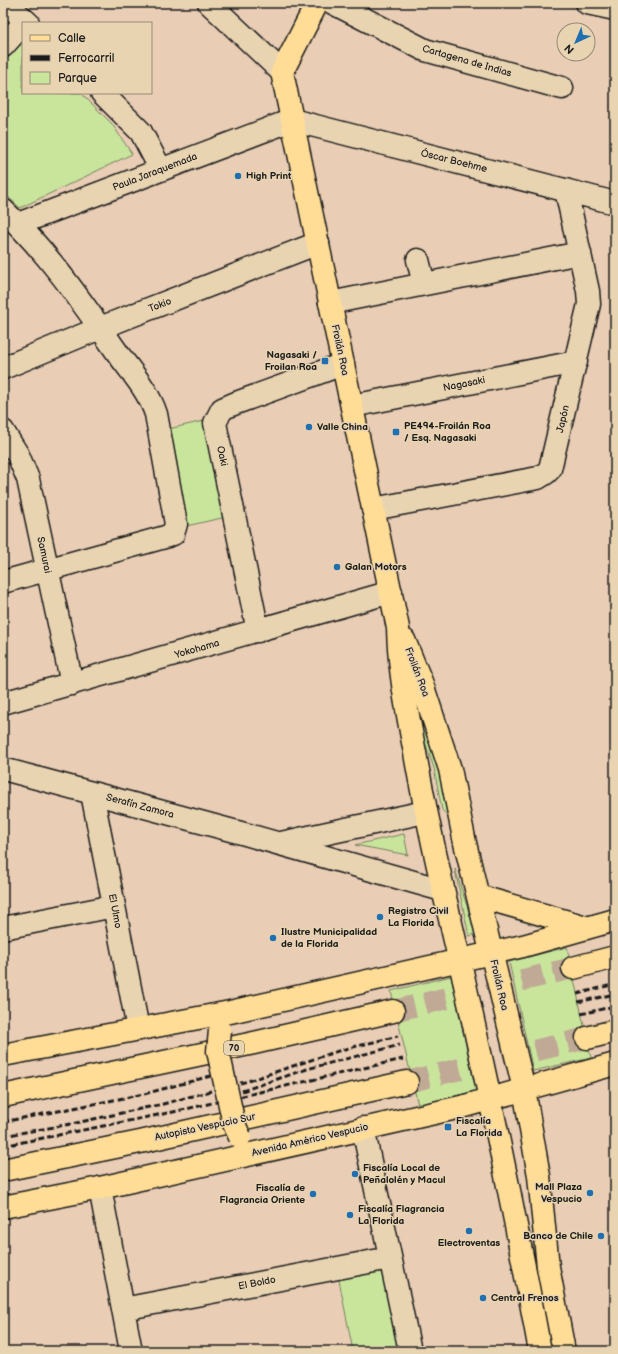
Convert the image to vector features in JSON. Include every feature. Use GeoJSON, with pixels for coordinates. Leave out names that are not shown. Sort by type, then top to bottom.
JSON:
{"type":"FeatureCollection","features":[{"type":"Feature","properties":{"kind":"main road"},"geometry":{"type":"LineString","coordinates":[[282,72],[317,3]]}},
{"type":"Feature","properties":{"kind":"main road","name":"Froilán Roa"},"geometry":{"type":"LineString","coordinates":[[282,72],[398,628],[400,668],[425,812],[491,1099],[540,1351]]}},
{"type":"Feature","properties":{"kind":"main road","name":"Froilán Roa"},"geometry":{"type":"LineString","coordinates":[[398,628],[411,656],[442,741],[450,769],[465,843],[524,1089],[538,1176],[548,1267],[564,1351]]}},
{"type":"Feature","properties":{"kind":"main road"},"geometry":{"type":"LineString","coordinates":[[425,812],[465,843]]}},
{"type":"Feature","properties":{"kind":"main road"},"geometry":{"type":"LineString","coordinates":[[478,896],[586,927]]}},
{"type":"Feature","properties":{"kind":"main road"},"geometry":{"type":"LineString","coordinates":[[3,1055],[230,1012],[492,954],[615,920]]}},
{"type":"Feature","properties":{"kind":"main road"},"geometry":{"type":"LineString","coordinates":[[573,968],[615,957]]}},
{"type":"Feature","properties":{"kind":"main road","name":"70"},"geometry":{"type":"LineString","coordinates":[[3,1096],[246,1045],[393,1011]]}},
{"type":"Feature","properties":{"kind":"main road"},"geometry":{"type":"LineString","coordinates":[[230,1012],[220,1031],[218,1051],[234,1124],[240,1137],[249,1145],[261,1152]]}},
{"type":"Feature","properties":{"kind":"main road"},"geometry":{"type":"LineString","coordinates":[[587,1038],[615,1031]]}},
{"type":"Feature","properties":{"kind":"main road","name":"Avenida Américo Vespucio"},"geometry":{"type":"LineString","coordinates":[[3,1207],[100,1188],[491,1099],[615,1064]]}},
{"type":"Feature","properties":{"kind":"main road","name":"Autopista Vespucio Sur"},"geometry":{"type":"LineString","coordinates":[[3,1170],[140,1142],[407,1082]]}},
{"type":"Feature","properties":{"kind":"street"},"geometry":{"type":"LineString","coordinates":[[6,3],[24,22]]}},
{"type":"Feature","properties":{"kind":"street"},"geometry":{"type":"LineString","coordinates":[[209,3],[282,72]]}},
{"type":"Feature","properties":{"kind":"street","name":"Cartagena de Indias"},"geometry":{"type":"LineString","coordinates":[[333,3],[425,50],[562,88]]}},
{"type":"Feature","properties":{"kind":"street"},"geometry":{"type":"LineString","coordinates":[[587,3],[615,9]]}},
{"type":"Feature","properties":{"kind":"street"},"geometry":{"type":"LineString","coordinates":[[3,46],[22,26]]}},
{"type":"Feature","properties":{"kind":"street"},"geometry":{"type":"LineString","coordinates":[[103,94],[142,132],[160,170]]}},
{"type":"Feature","properties":{"kind":"street","name":"Paula Jaraquemada"},"geometry":{"type":"LineString","coordinates":[[11,217],[160,170],[292,120]]}},
{"type":"Feature","properties":{"kind":"street","name":"Óscar Boehme"},"geometry":{"type":"LineString","coordinates":[[292,120],[615,203]]}},
{"type":"Feature","properties":{"kind":"street","name":"Japón"},"geometry":{"type":"LineString","coordinates":[[373,509],[538,478],[546,473],[552,464],[588,304],[580,253],[566,190]]}},
{"type":"Feature","properties":{"kind":"street"},"geometry":{"type":"LineString","coordinates":[[3,582],[165,537],[173,534],[176,524],[154,406],[100,328],[36,245],[11,217]]}},
{"type":"Feature","properties":{"kind":"street","name":"Tokio"},"geometry":{"type":"LineString","coordinates":[[3,368],[100,328],[318,243]]}},
{"type":"Feature","properties":{"kind":"street"},"geometry":{"type":"LineString","coordinates":[[330,303],[580,253]]}},
{"type":"Feature","properties":{"kind":"street"},"geometry":{"type":"LineString","coordinates":[[418,260],[424,284]]}},
{"type":"Feature","properties":{"kind":"street","name":"Nagasaki"},"geometry":{"type":"LineString","coordinates":[[352,406],[576,362]]}},
{"type":"Feature","properties":{"kind":"street","name":"Oaki"},"geometry":{"type":"LineString","coordinates":[[258,631],[215,423],[222,410],[236,403],[343,364]]}},
{"type":"Feature","properties":{"kind":"street","name":"Samurai"},"geometry":{"type":"LineString","coordinates":[[3,431],[26,470],[72,684]]}},
{"type":"Feature","properties":{"kind":"street","name":"Yokohama"},"geometry":{"type":"LineString","coordinates":[[3,703],[391,592]]}},
{"type":"Feature","properties":{"kind":"street","name":"Serafín Zamora"},"geometry":{"type":"LineString","coordinates":[[3,769],[278,843],[442,890]]}},
{"type":"Feature","properties":{"kind":"street","name":"El Ulmo"},"geometry":{"type":"LineString","coordinates":[[92,793],[138,1029]]}},
{"type":"Feature","properties":{"kind":"street","name":"Serafín Zamora"},"geometry":{"type":"LineString","coordinates":[[278,843],[425,812]]}},
{"type":"Feature","properties":{"kind":"street"},"geometry":{"type":"LineString","coordinates":[[3,928],[114,906]]}},
{"type":"Feature","properties":{"kind":"street"},"geometry":{"type":"LineString","coordinates":[[363,1128],[410,1351]]}},
{"type":"Feature","properties":{"kind":"street"},"geometry":{"type":"LineString","coordinates":[[100,1188],[131,1351]]}},
{"type":"Feature","properties":{"kind":"street","name":"El Boldo"},"geometry":{"type":"LineString","coordinates":[[123,1309],[390,1258]]}},
{"type":"Feature","properties":{"kind":"green space"},"geometry":{"type":"Polygon","coordinates":[[[22,35],[22,94],[82,94],[112,124],[132,154],[20,208],[3,192],[3,57],[22,35]]]}},
{"type":"Feature","properties":{"kind":"green space"},"geometry":{"type":"Polygon","coordinates":[[[204,421],[226,517],[186,526],[164,430],[204,421]]]}},
{"type":"Feature","properties":{"kind":"green space"},"geometry":{"type":"Polygon","coordinates":[[[403,652],[422,702],[452,820],[442,810],[434,768],[417,719],[403,652]]]}},
{"type":"Feature","properties":{"kind":"green space"},"geometry":{"type":"Polygon","coordinates":[[[404,834],[408,855],[355,845],[404,834]]]}},
{"type":"Feature","properties":{"kind":"green space"},"geometry":{"type":"Polygon","coordinates":[[[455,870],[476,934],[469,936],[455,870]]]}},
{"type":"Feature","properties":{"kind":"green space"},"geometry":{"type":"Polygon","coordinates":[[[567,947],[591,1058],[533,1071],[509,962],[567,947]]]}},
{"type":"Feature","properties":{"kind":"green space"},"geometry":{"type":"Polygon","coordinates":[[[451,976],[476,1091],[418,1105],[391,991],[451,976]]]}},
{"type":"Feature","properties":{"kind":"green space"},"geometry":{"type":"Polygon","coordinates":[[[384,1266],[403,1351],[353,1351],[338,1275],[384,1266]]]}},
{"type":"Feature","properties":{"kind":"tunnel"},"geometry":{"type":"LineString","coordinates":[[393,1011],[573,968]]}},
{"type":"Feature","properties":{"kind":"tunnel"},"geometry":{"type":"LineString","coordinates":[[407,1082],[587,1038]]}},
{"type":"Feature","properties":{"kind":"railway"},"geometry":{"type":"LineString","coordinates":[[577,994],[615,984]]}},
{"type":"Feature","properties":{"kind":"railway"},"geometry":{"type":"LineString","coordinates":[[578,1002],[615,994]]}},
{"type":"Feature","properties":{"kind":"railway"},"geometry":{"type":"LineString","coordinates":[[581,1014],[615,1006]]}},
{"type":"Feature","properties":{"kind":"railway"},"geometry":{"type":"LineString","coordinates":[[3,1136],[71,1124],[163,1104],[248,1081],[341,1050],[398,1036]]}},
{"type":"Feature","properties":{"kind":"railway"},"geometry":{"type":"LineString","coordinates":[[242,1091],[307,1069],[400,1045]]}},
{"type":"Feature","properties":{"kind":"railway"},"geometry":{"type":"LineString","coordinates":[[3,1146],[173,1112],[403,1059]]}},
{"type":"Feature","properties":{"kind":"railway"},"geometry":{"type":"LineString","coordinates":[[3,1122],[144,1094],[233,1070]]}},
{"type":"Feature","properties":{"kind":"place","name":"High Print"},"geometry":{"type":"Point","coordinates":[238,176]}},
{"type":"Feature","properties":{"kind":"place","name":"Nagasaki / Froilan Roa"},"geometry":{"type":"Point","coordinates":[325,361]}},
{"type":"Feature","properties":{"kind":"place","name":"Valle China"},"geometry":{"type":"Point","coordinates":[309,427]}},
{"type":"Feature","properties":{"kind":"place","name":"PE494-Froilán Roa / Esq. Nagasaki"},"geometry":{"type":"Point","coordinates":[396,432]}},
{"type":"Feature","properties":{"kind":"place","name":"Galan Motors"},"geometry":{"type":"Point","coordinates":[337,567]}},
{"type":"Feature","properties":{"kind":"place","name":"Registro Civil La Florida"},"geometry":{"type":"Point","coordinates":[380,917]}},
{"type":"Feature","properties":{"kind":"place","name":"Ilustre Municipalidad de la Florida"},"geometry":{"type":"Point","coordinates":[273,938]}},
{"type":"Feature","properties":{"kind":"place","name":"Fiscalía La Florida"},"geometry":{"type":"Point","coordinates":[448,1127]}},
{"type":"Feature","properties":{"kind":"place","name":"Fiscalía Local de Peñalolén y Macul"},"geometry":{"type":"Point","coordinates":[355,1174]}},
{"type":"Feature","properties":{"kind":"place","name":"Mall Plaza Vespucio"},"geometry":{"type":"Point","coordinates":[590,1193]}},
{"type":"Feature","properties":{"kind":"place","name":"Fiscalía de Flagrancia Oriente"},"geometry":{"type":"Point","coordinates":[313,1194]}},
{"type":"Feature","properties":{"kind":"place","name":"Fiscalía Flagrancia La Florida"},"geometry":{"type":"Point","coordinates":[350,1215]}},
{"type":"Feature","properties":{"kind":"place","name":"Electroventas"},"geometry":{"type":"Point","coordinates":[469,1231]}},
{"type":"Feature","properties":{"kind":"place","name":"Banco de Chile"},"geometry":{"type":"Point","coordinates":[601,1236]}},
{"type":"Feature","properties":{"kind":"place","name":"Central Frenos"},"geometry":{"type":"Point","coordinates":[483,1298]}}]}
